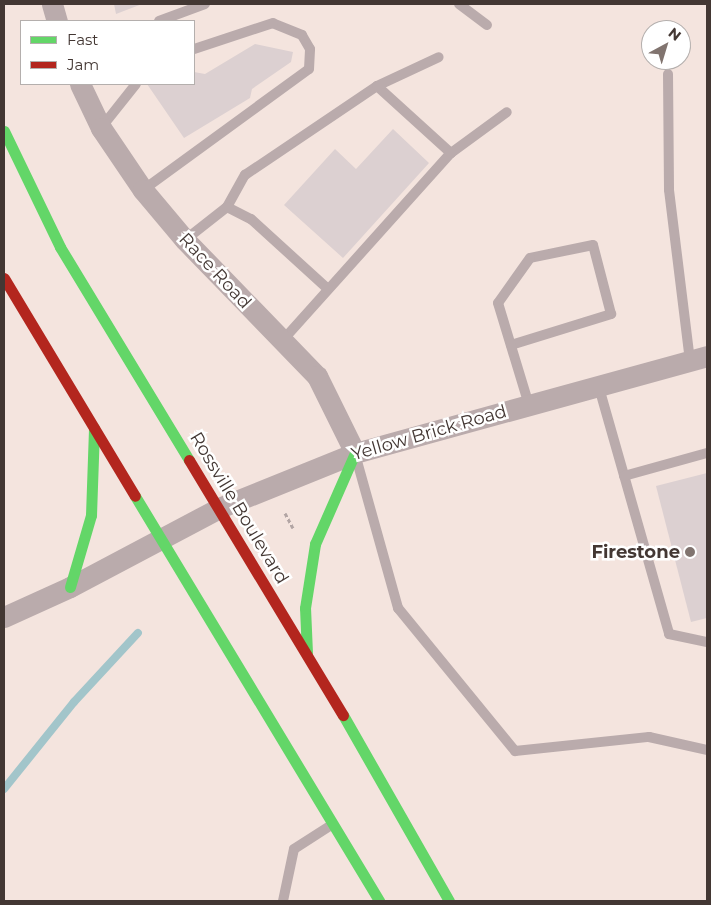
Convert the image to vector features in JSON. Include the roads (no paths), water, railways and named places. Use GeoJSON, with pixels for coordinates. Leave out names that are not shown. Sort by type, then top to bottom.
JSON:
{"type":"FeatureCollection","features":[{"type":"Feature","properties":{"kind":"main road","name":"Rossville Boulevard"},"geometry":{"type":"LineString","coordinates":[[4,130],[60,247],[219,508],[449,901]]}},
{"type":"Feature","properties":{"kind":"main road"},"geometry":{"type":"LineString","coordinates":[[4,278],[379,901]]}},
{"type":"Feature","properties":{"kind":"main road"},"geometry":{"type":"LineString","coordinates":[[70,587],[91,516],[94,427]]}},
{"type":"Feature","properties":{"kind":"main road"},"geometry":{"type":"LineString","coordinates":[[307,657],[305,608],[315,544],[355,453]]}},
{"type":"Feature","properties":{"kind":"street"},"geometry":{"type":"LineString","coordinates":[[52,4],[57,20]]}},
{"type":"Feature","properties":{"kind":"street","name":"Race Road"},"geometry":{"type":"LineString","coordinates":[[80,85],[101,128],[143,190],[184,240],[317,376],[355,453]]}},
{"type":"Feature","properties":{"kind":"street","name":"Yellow Brick Road"},"geometry":{"type":"LineString","coordinates":[[4,617],[70,587],[162,541],[219,508],[355,453],[598,384],[699,358]]}},
{"type":"Feature","properties":{"kind":"lane"},"geometry":{"type":"LineString","coordinates":[[162,20],[205,4]]}},
{"type":"Feature","properties":{"kind":"lane"},"geometry":{"type":"LineString","coordinates":[[459,4],[487,25]]}},
{"type":"Feature","properties":{"kind":"lane"},"geometry":{"type":"LineString","coordinates":[[143,190],[309,69],[310,49],[302,35],[273,23],[195,49]]}},
{"type":"Feature","properties":{"kind":"lane"},"geometry":{"type":"LineString","coordinates":[[184,240],[227,207],[245,175],[377,86],[439,57]]}},
{"type":"Feature","properties":{"kind":"lane"},"geometry":{"type":"LineString","coordinates":[[668,74],[669,190],[699,358]]}},
{"type":"Feature","properties":{"kind":"lane"},"geometry":{"type":"LineString","coordinates":[[101,128],[135,85]]}},
{"type":"Feature","properties":{"kind":"lane"},"geometry":{"type":"LineString","coordinates":[[377,86],[451,153]]}},
{"type":"Feature","properties":{"kind":"lane"},"geometry":{"type":"LineString","coordinates":[[283,340],[451,153],[507,112]]}},
{"type":"Feature","properties":{"kind":"lane"},"geometry":{"type":"LineString","coordinates":[[227,207],[251,219],[328,289]]}},
{"type":"Feature","properties":{"kind":"lane"},"geometry":{"type":"LineString","coordinates":[[511,345],[611,314],[593,245],[530,258],[498,303],[529,405]]}},
{"type":"Feature","properties":{"kind":"lane"},"geometry":{"type":"LineString","coordinates":[[598,384],[669,634],[707,642]]}},
{"type":"Feature","properties":{"kind":"lane"},"geometry":{"type":"LineString","coordinates":[[355,453],[398,608],[515,751],[649,737],[707,750]]}},
{"type":"Feature","properties":{"kind":"lane"},"geometry":{"type":"LineString","coordinates":[[624,476],[707,454]]}},
{"type":"Feature","properties":{"kind":"lane"},"geometry":{"type":"LineString","coordinates":[[283,901],[294,849],[334,824]]}},
{"type":"Feature","properties":{"kind":"waterway"},"geometry":{"type":"LineString","coordinates":[[4,789],[74,702],[138,633]]}},
{"type":"Feature","properties":{"kind":"place","name":"Firestone"},"geometry":{"type":"Point","coordinates":[690,552]}}]}
